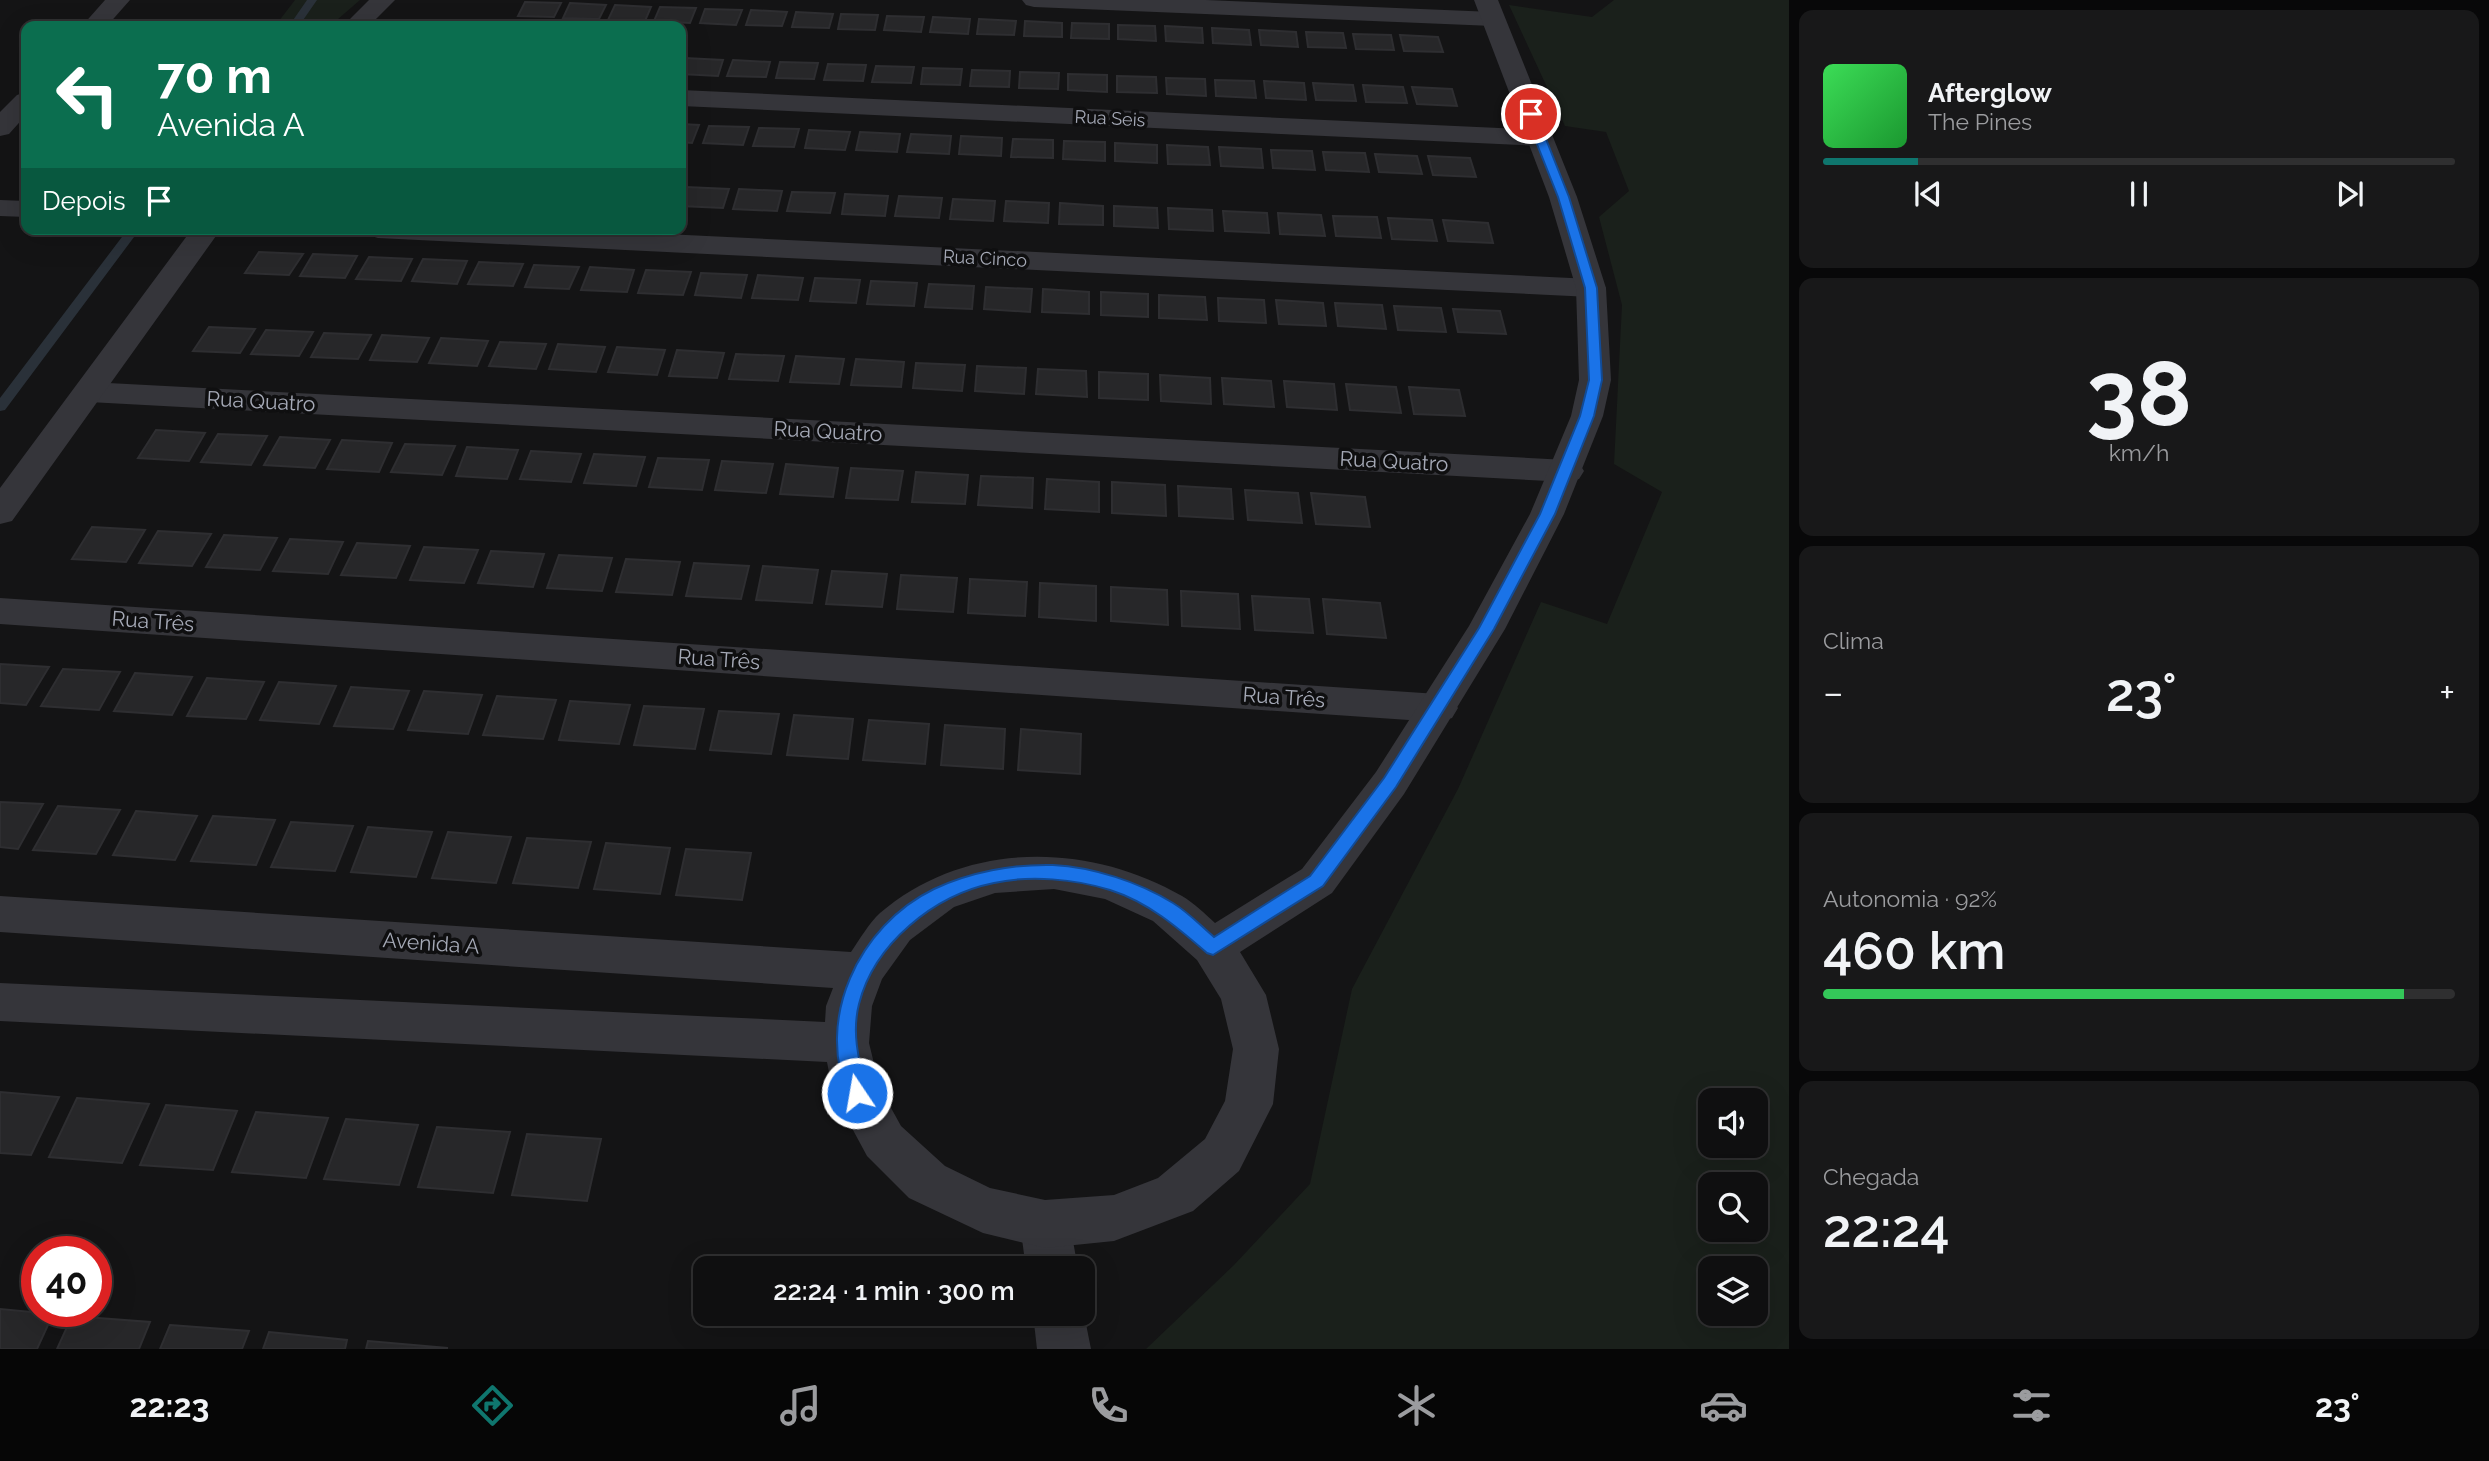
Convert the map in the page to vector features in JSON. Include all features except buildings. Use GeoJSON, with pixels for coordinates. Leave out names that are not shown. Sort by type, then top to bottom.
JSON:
{"type":"FeatureCollection","features":[{"type":"Feature","properties":{"kind":"street"},"geometry":{"type":"LineString","coordinates":[[99,21],[118,0]]}},
{"type":"Feature","properties":{"kind":"street"},"geometry":{"type":"LineString","coordinates":[[360,21],[383,0]]}},
{"type":"Feature","properties":{"kind":"street"},"geometry":{"type":"LineString","coordinates":[[1034,0],[1488,5],[1563,197],[1591,288],[1595,380],[1587,416],[1567,471],[1547,514],[1486,629],[1390,783],[1317,881],[1213,947]]}},
{"type":"Feature","properties":{"kind":"street","name":"Rua Seis"},"geometry":{"type":"LineString","coordinates":[[686,98],[1540,138]]}},
{"type":"Feature","properties":{"kind":"street"},"geometry":{"type":"LineString","coordinates":[[0,128],[21,105]]}},
{"type":"Feature","properties":{"kind":"street"},"geometry":{"type":"LineString","coordinates":[[0,208],[21,209]]}},
{"type":"Feature","properties":{"kind":"street"},"geometry":{"type":"LineString","coordinates":[[0,513],[203,235]]}},
{"type":"Feature","properties":{"kind":"street","name":"Rua Cinco"},"geometry":{"type":"LineString","coordinates":[[502,235],[1591,288]]}},
{"type":"Feature","properties":{"kind":"street","name":"Rua Quatro"},"geometry":{"type":"LineString","coordinates":[[89,392],[1567,471]]}},
{"type":"Feature","properties":{"kind":"street","name":"Rua Três"},"geometry":{"type":"LineString","coordinates":[[0,611],[1438,708]]}},
{"type":"Feature","properties":{"kind":"street"},"geometry":{"type":"LineString","coordinates":[[1054,872],[1113,883],[1168,909],[1213,947],[1243,995],[1256,1049],[1249,1104],[1222,1154],[1175,1195],[1048,1246],[927,1182],[884,1141],[857,1093],[846,1043],[849,1006],[862,971],[894,928],[939,895],[994,876],[1054,872]]}},
{"type":"Feature","properties":{"kind":"street","name":"Avenida A"},"geometry":{"type":"LineString","coordinates":[[0,914],[862,971]]}},
{"type":"Feature","properties":{"kind":"street"},"geometry":{"type":"LineString","coordinates":[[0,1002],[846,1043]]}},
{"type":"Feature","properties":{"kind":"street"},"geometry":{"type":"LineString","coordinates":[[1061,1326],[1064,1349]]}},
{"type":"Feature","properties":{"kind":"shaded area"},"geometry":{"type":"Polygon","coordinates":[[[295,0],[360,0],[336,21],[279,21],[295,0]]]}},
{"type":"Feature","properties":{"kind":"shaded area"},"geometry":{"type":"Polygon","coordinates":[[[1614,0],[1789,0],[1789,1349],[1146,1349],[1234,1265],[1310,1184],[1352,989],[1458,789],[1541,602],[1607,624],[1662,492],[1614,464],[1622,305],[1599,217],[1629,191],[1606,132],[1565,126],[1509,5],[1592,17],[1614,0]]]}},
{"type":"Feature","properties":{"kind":"waterway"},"geometry":{"type":"LineString","coordinates":[[297,21],[312,0]]}},
{"type":"Feature","properties":{"kind":"waterway"},"geometry":{"type":"LineString","coordinates":[[0,407],[129,235]]}},
{"type":"Feature","properties":{"kind":"route"},"geometry":{"type":"LineString","coordinates":[[857,1093],[846,1043],[849,1006],[862,971],[894,928],[939,895],[994,876],[1054,872],[1113,883],[1168,909],[1213,947],[1317,881],[1390,783],[1486,629],[1547,514],[1567,471],[1587,416],[1595,380],[1591,288],[1563,197],[1531,114]]}}]}
